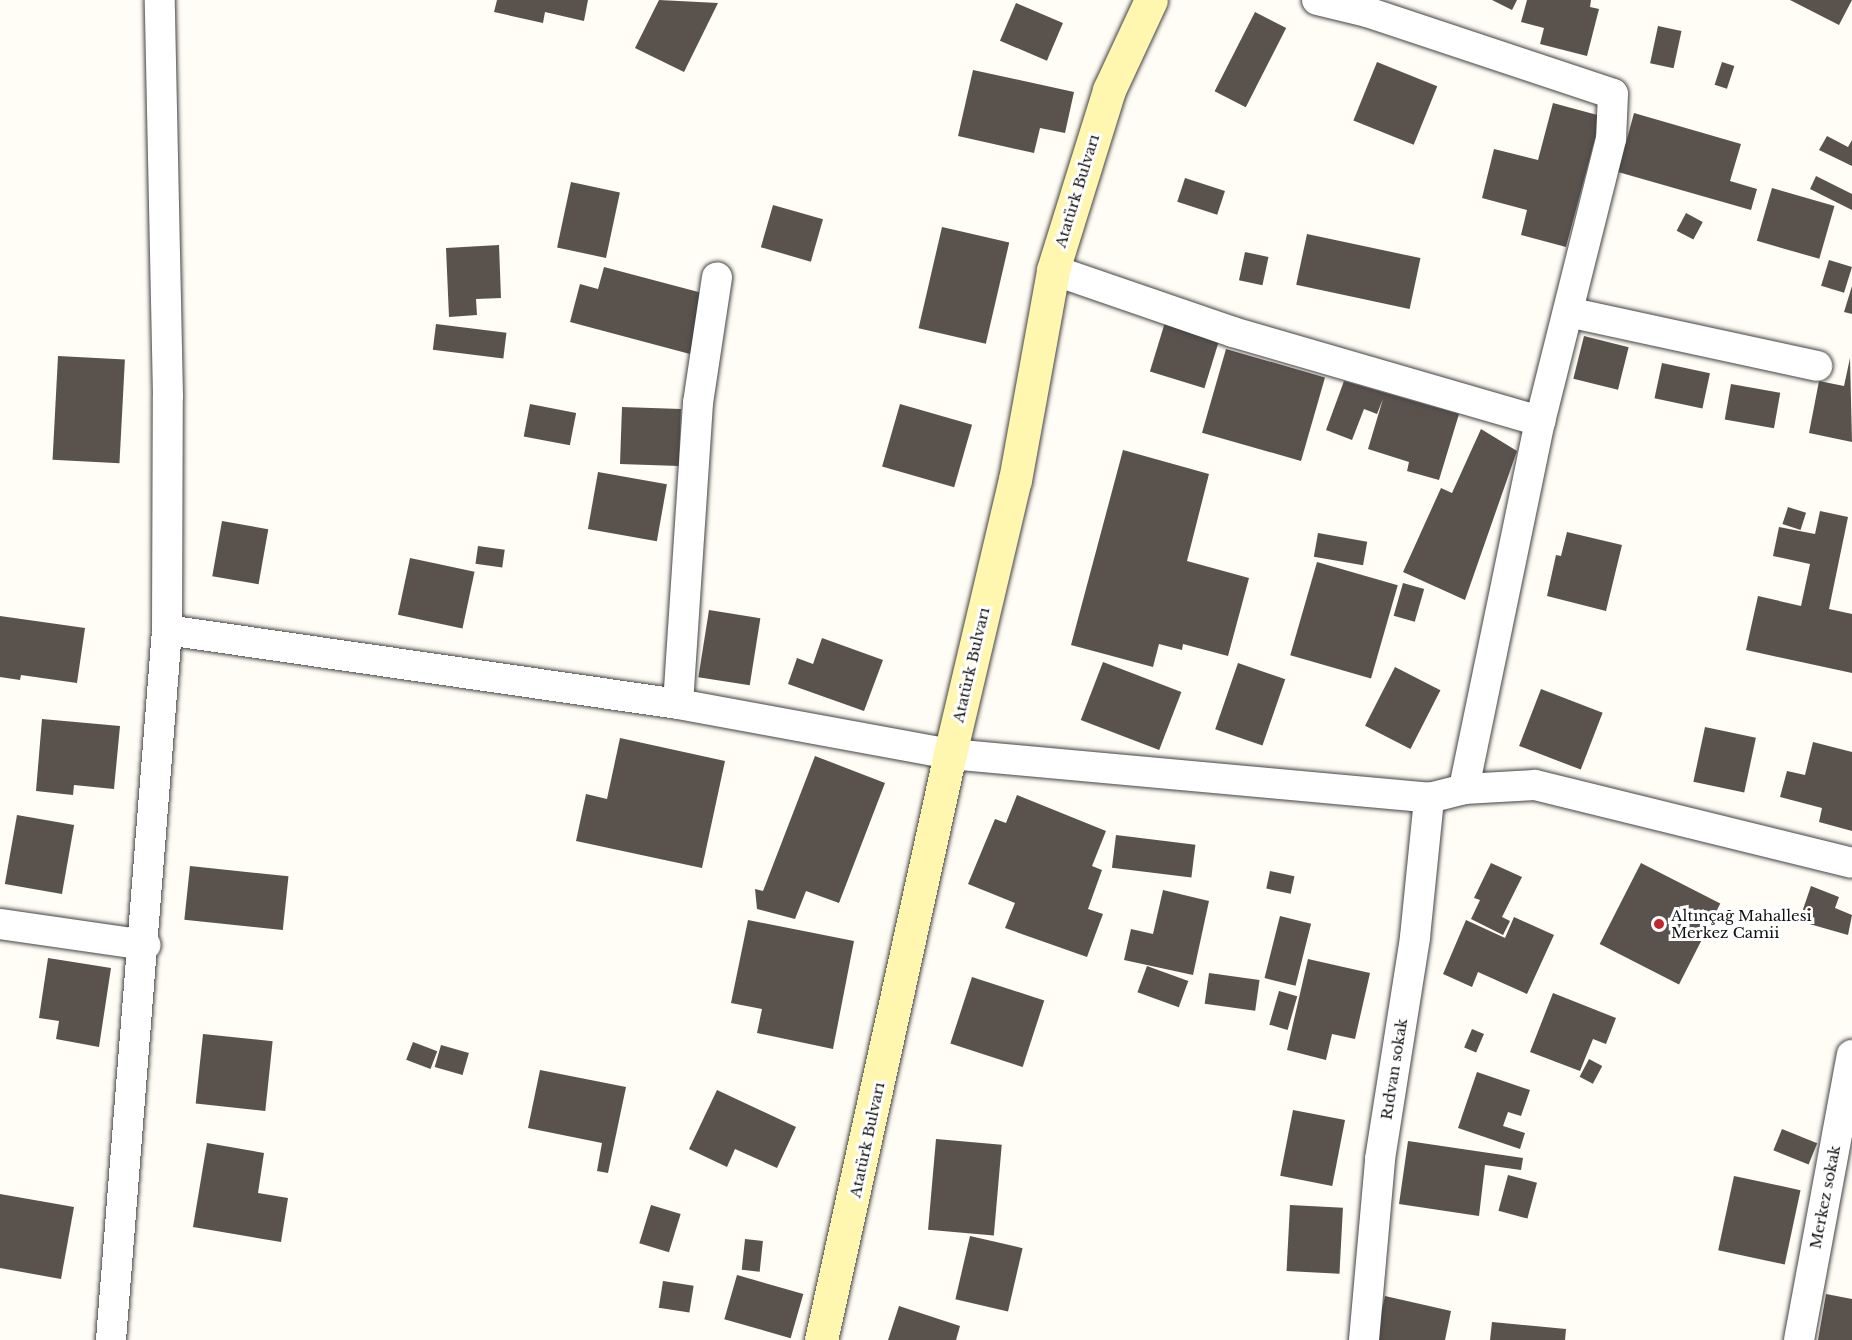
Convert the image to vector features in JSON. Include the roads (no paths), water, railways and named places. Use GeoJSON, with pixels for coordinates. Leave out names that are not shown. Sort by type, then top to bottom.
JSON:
{"type":"FeatureCollection","features":[{"type":"Feature","properties":{"kind":"main road","name":"Atatürk Bulvarı"},"geometry":{"type":"LineString","coordinates":[[821,1340],[950,754],[1015,480],[1053,270],[1109,90],[1151,0]]}},
{"type":"Feature","properties":{"kind":"street"},"geometry":{"type":"LineString","coordinates":[[111,1340],[145,945],[167,630],[168,396],[160,0]]}},
{"type":"Feature","properties":{"kind":"street"},"geometry":{"type":"LineString","coordinates":[[1317,0],[1367,12],[1613,94],[1611,139],[1540,421],[1464,789]]}},
{"type":"Feature","properties":{"kind":"street"},"geometry":{"type":"LineString","coordinates":[[1053,270],[1233,332],[1540,421]]}},
{"type":"Feature","properties":{"kind":"street"},"geometry":{"type":"LineString","coordinates":[[678,704],[698,403],[717,277]]}},
{"type":"Feature","properties":{"kind":"street"},"geometry":{"type":"LineString","coordinates":[[1568,312],[1817,366]]}},
{"type":"Feature","properties":{"kind":"street"},"geometry":{"type":"LineString","coordinates":[[167,630],[678,704],[950,754],[1429,798],[1464,789],[1535,785],[1852,863]]}},
{"type":"Feature","properties":{"kind":"street","name":"Rıdvan sokak"},"geometry":{"type":"LineString","coordinates":[[1364,1340],[1380,1159],[1415,938],[1429,798]]}},
{"type":"Feature","properties":{"kind":"street"},"geometry":{"type":"LineString","coordinates":[[0,924],[145,945]]}},
{"type":"Feature","properties":{"kind":"street","name":"Merkez sokak"},"geometry":{"type":"LineString","coordinates":[[1799,1340],[1852,1054]]}},
{"type":"Feature","properties":{"kind":"place","name":"Altınçağ Mahallesi Merkez Camii"},"geometry":{"type":"Point","coordinates":[1659,924]}}]}
